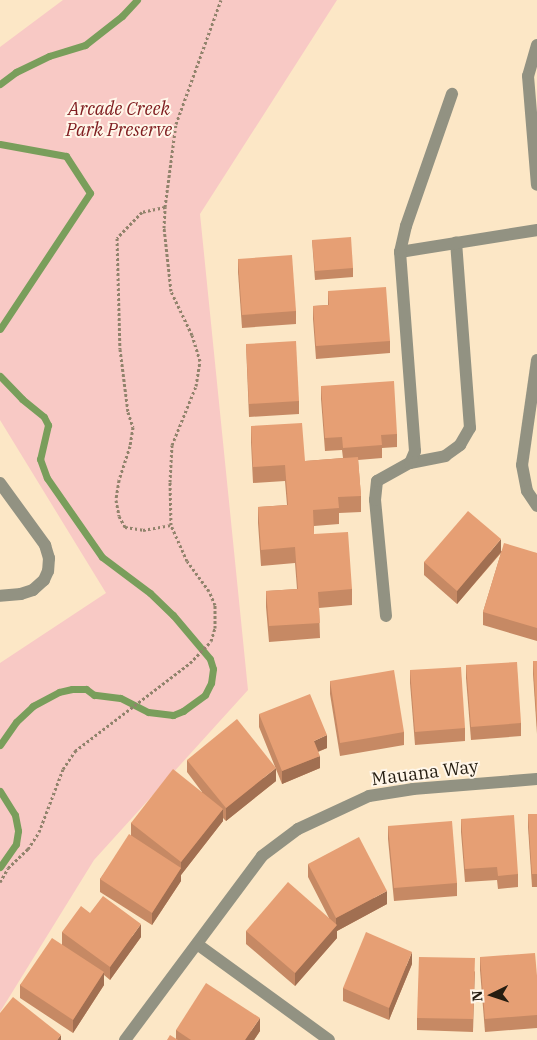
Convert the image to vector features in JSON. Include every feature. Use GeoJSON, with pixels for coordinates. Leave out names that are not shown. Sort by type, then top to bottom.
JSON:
{"type":"FeatureCollection","features":[{"type":"Feature","properties":{"kind":"street"},"geometry":{"type":"LineString","coordinates":[[537,45],[528,76],[537,185]]}},
{"type":"Feature","properties":{"kind":"street"},"geometry":{"type":"LineString","coordinates":[[410,463],[415,451],[400,252],[406,226],[452,94]]}},
{"type":"Feature","properties":{"kind":"street"},"geometry":{"type":"LineString","coordinates":[[400,252],[537,230]]}},
{"type":"Feature","properties":{"kind":"street"},"geometry":{"type":"LineString","coordinates":[[386,616],[375,500],[377,481],[410,463],[445,456],[460,445],[470,428],[456,243]]}},
{"type":"Feature","properties":{"kind":"street"},"geometry":{"type":"LineString","coordinates":[[537,360],[522,465],[527,492],[537,506]]}},
{"type":"Feature","properties":{"kind":"street"},"geometry":{"type":"LineString","coordinates":[[0,483],[45,545],[49,558],[48,571],[44,580],[34,590],[22,594],[0,596]]}},
{"type":"Feature","properties":{"kind":"street","name":"Mauana Way"},"geometry":{"type":"LineString","coordinates":[[125,1040],[262,856],[298,829],[339,808],[369,796],[413,789],[537,779]]}},
{"type":"Feature","properties":{"kind":"street"},"geometry":{"type":"LineString","coordinates":[[197,944],[329,1040]]}},
{"type":"Feature","properties":{"kind":"path"},"geometry":{"type":"LineString","coordinates":[[0,882],[8,868],[28,849],[39,832],[63,769],[75,751],[124,711],[190,663],[211,641],[215,628],[215,605],[208,591],[187,561],[171,525],[170,482],[172,445],[196,386],[200,362],[192,335],[171,291],[164,228],[176,124],[221,0]]}},
{"type":"Feature","properties":{"kind":"path"},"geometry":{"type":"LineString","coordinates":[[165,207],[142,212],[117,238],[120,349],[128,412],[133,427],[130,446],[119,480],[116,500],[119,516],[124,527],[143,530],[171,525]]}},
{"type":"Feature","properties":{"kind":"green space","name":"Arcade Creek Park Preserve"},"geometry":{"type":"Polygon","coordinates":[[[63,0],[337,0],[200,214],[248,690],[94,860],[0,1012],[0,663],[106,593],[0,420],[0,47],[63,0]]]}},
{"type":"Feature","properties":{"kind":"building"},"geometry":{"type":"Polygon","coordinates":[[[351,237],[353,268],[315,271],[312,240],[351,237]]]}},
{"type":"Feature","properties":{"kind":"building"},"geometry":{"type":"Polygon","coordinates":[[[292,255],[296,311],[242,315],[238,259],[292,255]]]}},
{"type":"Feature","properties":{"kind":"building"},"geometry":{"type":"Polygon","coordinates":[[[386,287],[390,341],[316,346],[313,306],[329,305],[328,291],[386,287]]]}},
{"type":"Feature","properties":{"kind":"building"},"geometry":{"type":"Polygon","coordinates":[[[296,341],[299,401],[249,404],[246,344],[296,341]]]}},
{"type":"Feature","properties":{"kind":"building"},"geometry":{"type":"Polygon","coordinates":[[[394,381],[397,434],[381,435],[382,445],[343,448],[342,437],[325,438],[321,386],[394,381]]]}},
{"type":"Feature","properties":{"kind":"building"},"geometry":{"type":"Polygon","coordinates":[[[302,423],[305,461],[358,457],[361,496],[338,497],[339,508],[313,510],[314,534],[348,532],[352,589],[318,592],[320,623],[269,626],[266,591],[298,589],[295,547],[261,550],[258,507],[288,505],[285,465],[253,467],[251,426],[302,423]]]}},
{"type":"Feature","properties":{"kind":"building"},"geometry":{"type":"Polygon","coordinates":[[[468,511],[501,539],[457,591],[424,562],[468,511]]]}},
{"type":"Feature","properties":{"kind":"building"},"geometry":{"type":"Polygon","coordinates":[[[504,543],[537,553],[537,628],[483,612],[504,543]]]}},
{"type":"Feature","properties":{"kind":"building"},"geometry":{"type":"Polygon","coordinates":[[[533,661],[537,661],[537,721],[533,661]]]}},
{"type":"Feature","properties":{"kind":"building"},"geometry":{"type":"Polygon","coordinates":[[[517,662],[521,723],[471,727],[466,665],[517,662]]]}},
{"type":"Feature","properties":{"kind":"building"},"geometry":{"type":"Polygon","coordinates":[[[461,667],[465,728],[415,732],[410,670],[461,667]]]}},
{"type":"Feature","properties":{"kind":"building"},"geometry":{"type":"Polygon","coordinates":[[[394,670],[404,732],[340,743],[330,681],[394,670]]]}},
{"type":"Feature","properties":{"kind":"building"},"geometry":{"type":"Polygon","coordinates":[[[310,694],[327,735],[314,741],[320,756],[282,771],[259,714],[310,694]]]}},
{"type":"Feature","properties":{"kind":"building"},"geometry":{"type":"Polygon","coordinates":[[[237,719],[276,768],[226,808],[187,760],[237,719]]]}},
{"type":"Feature","properties":{"kind":"building"},"geometry":{"type":"Polygon","coordinates":[[[173,769],[223,809],[181,862],[131,823],[173,769]]]}},
{"type":"Feature","properties":{"kind":"building"},"geometry":{"type":"Polygon","coordinates":[[[528,814],[537,814],[537,874],[532,874],[528,814]]]}},
{"type":"Feature","properties":{"kind":"building"},"geometry":{"type":"Polygon","coordinates":[[[514,815],[518,874],[498,876],[497,867],[465,869],[461,819],[514,815]]]}},
{"type":"Feature","properties":{"kind":"building"},"geometry":{"type":"Polygon","coordinates":[[[452,821],[457,883],[394,888],[388,826],[452,821]]]}},
{"type":"Feature","properties":{"kind":"building"},"geometry":{"type":"Polygon","coordinates":[[[129,834],[181,868],[152,913],[100,879],[129,834]]]}},
{"type":"Feature","properties":{"kind":"building"},"geometry":{"type":"Polygon","coordinates":[[[359,837],[387,891],[336,918],[308,864],[359,837]]]}},
{"type":"Feature","properties":{"kind":"building"},"geometry":{"type":"Polygon","coordinates":[[[288,882],[337,925],[295,973],[246,931],[288,882]]]}},
{"type":"Feature","properties":{"kind":"building"},"geometry":{"type":"Polygon","coordinates":[[[103,896],[141,924],[110,967],[62,932],[81,906],[90,913],[103,896]]]}},
{"type":"Feature","properties":{"kind":"building"},"geometry":{"type":"Polygon","coordinates":[[[366,932],[412,952],[389,1008],[343,988],[366,932]]]}},
{"type":"Feature","properties":{"kind":"building"},"geometry":{"type":"Polygon","coordinates":[[[52,938],[104,972],[73,1020],[20,985],[52,938]]]}},
{"type":"Feature","properties":{"kind":"building"},"geometry":{"type":"Polygon","coordinates":[[[535,953],[537,1015],[485,1019],[480,957],[535,953]]]}},
{"type":"Feature","properties":{"kind":"building"},"geometry":{"type":"Polygon","coordinates":[[[419,957],[475,958],[473,1019],[417,1018],[419,957]]]}},
{"type":"Feature","properties":{"kind":"building"},"geometry":{"type":"Polygon","coordinates":[[[206,983],[260,1018],[245,1040],[191,1040],[176,1030],[206,983]]]}},
{"type":"Feature","properties":{"kind":"building"},"geometry":{"type":"Polygon","coordinates":[[[13,997],[61,1035],[57,1040],[0,1040],[0,1013],[13,997]]]}},
{"type":"Feature","properties":{"kind":"building"},"geometry":{"type":"Polygon","coordinates":[[[170,1035],[178,1040],[167,1040],[170,1035]]]}},
{"type":"Feature","properties":{"kind":"waterway"},"geometry":{"type":"LineString","coordinates":[[0,84],[16,72],[49,56],[85,45],[122,16],[137,0]]}},
{"type":"Feature","properties":{"kind":"waterway"},"geometry":{"type":"LineString","coordinates":[[0,144],[66,156],[90,193],[0,329]]}},
{"type":"Feature","properties":{"kind":"waterway"},"geometry":{"type":"LineString","coordinates":[[0,376],[22,399],[44,417],[48,425],[40,459],[47,478],[102,557],[150,593],[173,615],[210,659],[213,669],[211,683],[205,695],[183,711],[173,715],[148,712],[120,698],[94,695],[86,689],[72,689],[59,692],[33,706],[16,722],[0,745]]}},
{"type":"Feature","properties":{"kind":"waterway"},"geometry":{"type":"LineString","coordinates":[[0,791],[15,815],[18,831],[16,844],[0,867]]}}]}
